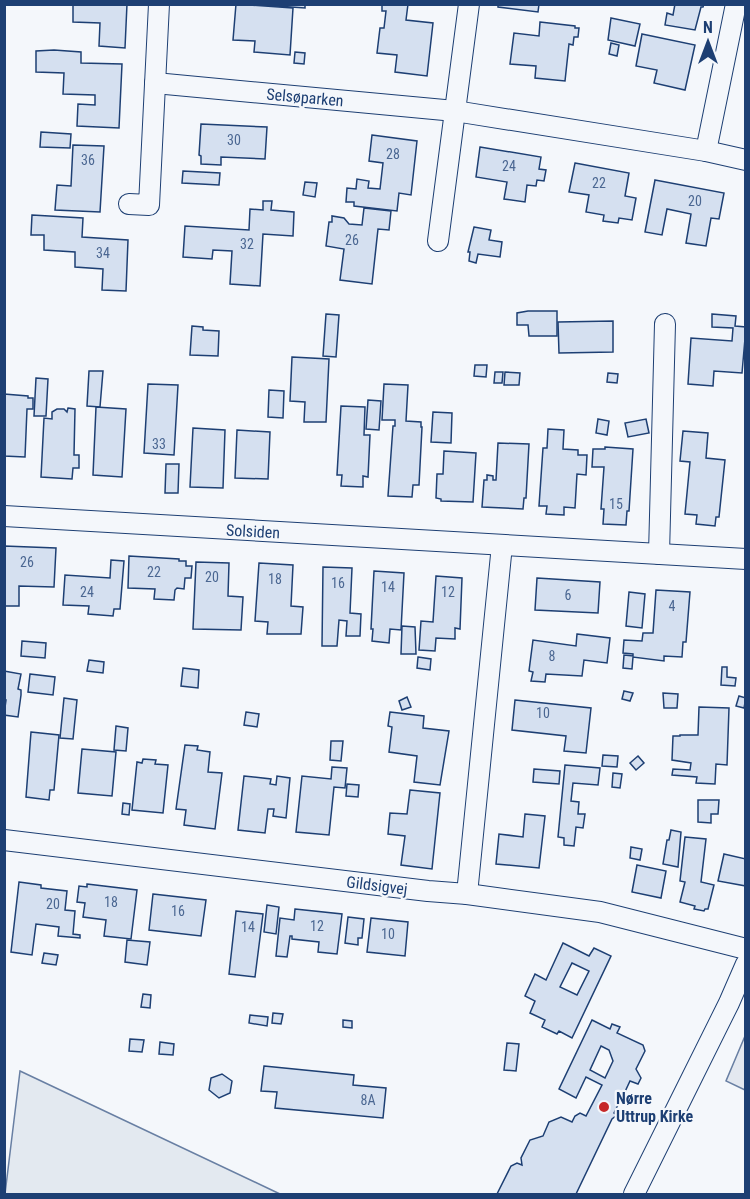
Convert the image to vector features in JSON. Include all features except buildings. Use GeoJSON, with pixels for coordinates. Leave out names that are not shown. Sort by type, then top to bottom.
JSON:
{"type":"FeatureCollection","features":[{"type":"Feature","properties":{"kind":"street"},"geometry":{"type":"LineString","coordinates":[[129,204],[149,205],[159,4]]}},
{"type":"Feature","properties":{"kind":"street"},"geometry":{"type":"LineString","coordinates":[[438,241],[469,4]]}},
{"type":"Feature","properties":{"kind":"street"},"geometry":{"type":"LineString","coordinates":[[706,151],[736,4]]}},
{"type":"Feature","properties":{"kind":"street","name":"Selsøparken"},"geometry":{"type":"LineString","coordinates":[[155,83],[455,111],[706,151],[746,160]]}},
{"type":"Feature","properties":{"kind":"street"},"geometry":{"type":"LineString","coordinates":[[659,554],[665,324]]}},
{"type":"Feature","properties":{"kind":"street","name":"Solsiden"},"geometry":{"type":"LineString","coordinates":[[4,516],[746,559]]}},
{"type":"Feature","properties":{"kind":"street"},"geometry":{"type":"LineString","coordinates":[[467,894],[502,545]]}},
{"type":"Feature","properties":{"kind":"street","name":"Gildsigvej"},"geometry":{"type":"LineString","coordinates":[[4,840],[416,890],[467,894],[600,912],[746,949]]}},
{"type":"Feature","properties":{"kind":"street"},"geometry":{"type":"LineString","coordinates":[[634,1194],[746,964]]}},
{"type":"Feature","properties":{"kind":"shaded area"},"geometry":{"type":"Polygon","coordinates":[[[745,1036],[745,1090],[726,1081],[745,1036]]]}},
{"type":"Feature","properties":{"kind":"shaded area"},"geometry":{"type":"Polygon","coordinates":[[[20,1071],[280,1194],[5,1194],[20,1071]]]}},
{"type":"Feature","properties":{"kind":"place","name":"Nørre Uttrup Kirke"},"geometry":{"type":"Point","coordinates":[604,1107]}}]}
